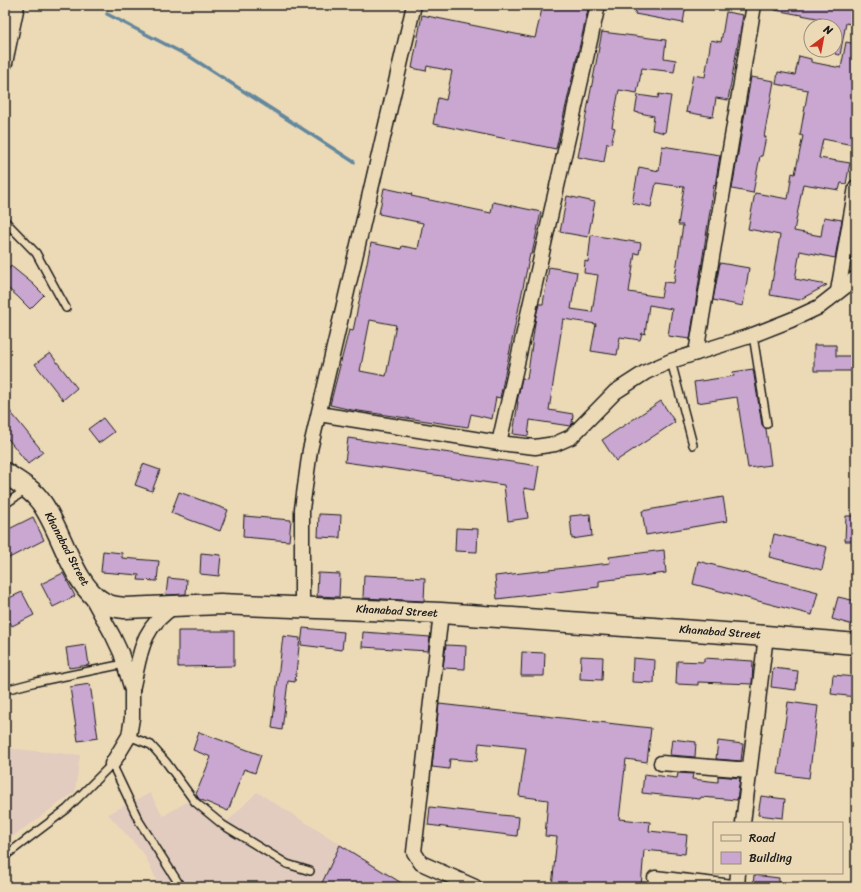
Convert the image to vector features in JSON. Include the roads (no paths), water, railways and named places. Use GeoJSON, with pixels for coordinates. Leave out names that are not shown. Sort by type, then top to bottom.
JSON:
{"type":"FeatureCollection","features":[{"type":"Feature","properties":{"kind":"main road","name":"Khanabad Street"},"geometry":{"type":"LineString","coordinates":[[5,473],[35,494],[47,510],[83,582],[98,599],[111,606],[125,608],[220,604],[302,606],[441,613],[766,636],[856,644]]}},
{"type":"Feature","properties":{"kind":"street"},"geometry":{"type":"LineString","coordinates":[[5,62],[17,5]]}},
{"type":"Feature","properties":{"kind":"street"},"geometry":{"type":"LineString","coordinates":[[302,606],[302,509],[310,450],[414,5]]}},
{"type":"Feature","properties":{"kind":"street"},"geometry":{"type":"LineString","coordinates":[[499,443],[598,5]]}},
{"type":"Feature","properties":{"kind":"street"},"geometry":{"type":"LineString","coordinates":[[696,353],[754,5]]}},
{"type":"Feature","properties":{"kind":"street"},"geometry":{"type":"LineString","coordinates":[[838,290],[856,187]]}},
{"type":"Feature","properties":{"kind":"street"},"geometry":{"type":"LineString","coordinates":[[319,414],[499,443],[536,447],[555,444],[571,437],[615,392],[646,372],[671,361],[754,335],[819,307],[838,290],[856,278]]}},
{"type":"Feature","properties":{"kind":"street"},"geometry":{"type":"LineString","coordinates":[[83,582],[121,653],[132,690]]}},
{"type":"Feature","properties":{"kind":"street"},"geometry":{"type":"LineString","coordinates":[[112,764],[129,736],[132,718],[132,690],[143,642],[148,631],[156,621],[175,606]]}},
{"type":"Feature","properties":{"kind":"street"},"geometry":{"type":"LineString","coordinates":[[441,613],[414,852],[421,863],[475,887]]}},
{"type":"Feature","properties":{"kind":"street"},"geometry":{"type":"LineString","coordinates":[[743,822],[766,636]]}},
{"type":"Feature","properties":{"kind":"street"},"geometry":{"type":"LineString","coordinates":[[661,763],[749,770]]}},
{"type":"Feature","properties":{"kind":"street"},"geometry":{"type":"LineString","coordinates":[[736,887],[738,874]]}},
{"type":"Feature","properties":{"kind":"street"},"geometry":{"type":"LineString","coordinates":[[655,878],[733,887]]}},
{"type":"Feature","properties":{"kind":"lane"},"geometry":{"type":"LineString","coordinates":[[5,221],[36,253],[66,308]]}},
{"type":"Feature","properties":{"kind":"lane"},"geometry":{"type":"LineString","coordinates":[[754,335],[767,424]]}},
{"type":"Feature","properties":{"kind":"lane"},"geometry":{"type":"LineString","coordinates":[[671,361],[693,445]]}},
{"type":"Feature","properties":{"kind":"lane"},"geometry":{"type":"LineString","coordinates":[[5,504],[28,488]]}},
{"type":"Feature","properties":{"kind":"lane"},"geometry":{"type":"LineString","coordinates":[[5,690],[124,664]]}},
{"type":"Feature","properties":{"kind":"lane"},"geometry":{"type":"LineString","coordinates":[[129,736],[151,745],[166,762],[195,802],[223,825],[287,864],[310,871]]}},
{"type":"Feature","properties":{"kind":"lane"},"geometry":{"type":"LineString","coordinates":[[5,856],[67,809],[112,764],[139,821],[181,887]]}},
{"type":"Feature","properties":{"kind":"waterway"},"geometry":{"type":"LineString","coordinates":[[107,14],[192,58],[354,162]]}}]}
